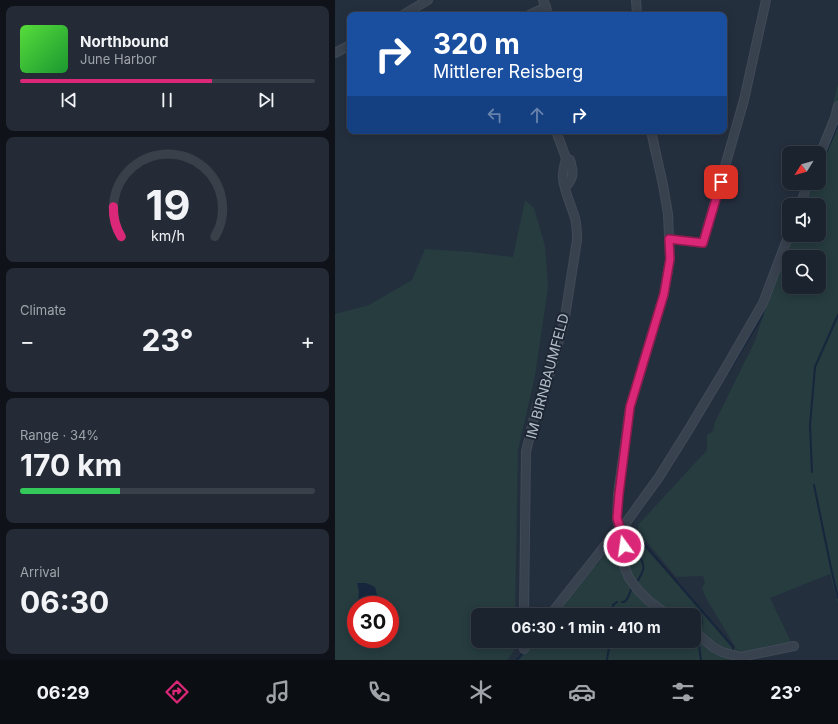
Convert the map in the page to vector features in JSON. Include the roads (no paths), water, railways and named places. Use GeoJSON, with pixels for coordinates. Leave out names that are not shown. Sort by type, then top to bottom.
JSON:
{"type":"FeatureCollection","features":[{"type":"Feature","properties":{"kind":"street"},"geometry":{"type":"LineString","coordinates":[[408,12],[428,0]]}},
{"type":"Feature","properties":{"kind":"street"},"geometry":{"type":"LineString","coordinates":[[636,0],[637,12]]}},
{"type":"Feature","properties":{"kind":"street"},"geometry":{"type":"LineString","coordinates":[[669,239],[703,243],[744,100],[766,0]]}},
{"type":"Feature","properties":{"kind":"street"},"geometry":{"type":"LineString","coordinates":[[535,12],[546,7]]}},
{"type":"Feature","properties":{"kind":"street"},"geometry":{"type":"LineString","coordinates":[[335,53],[347,47]]}},
{"type":"Feature","properties":{"kind":"street"},"geometry":{"type":"LineString","coordinates":[[824,146],[835,118],[838,106]]}},
{"type":"Feature","properties":{"kind":"street","name":"IM BIRNBAUMFELD"},"geometry":{"type":"LineString","coordinates":[[524,608],[526,452],[537,405],[543,397],[563,323],[577,240],[575,219],[565,188],[573,177],[573,172],[570,160],[566,158],[557,134]]}},
{"type":"Feature","properties":{"kind":"street"},"geometry":{"type":"LineString","coordinates":[[652,134],[666,207],[670,259],[664,294],[630,407],[617,518],[623,539],[624,566],[629,578],[649,602],[658,608]]}},
{"type":"Feature","properties":{"kind":"street"},"geometry":{"type":"LineString","coordinates":[[556,608],[607,543],[625,524],[659,477],[725,369],[763,303],[786,242]]}},
{"type":"Feature","properties":{"kind":"street"},"geometry":{"type":"LineString","coordinates":[[701,637],[722,652],[741,659],[794,646]]}},
{"type":"Feature","properties":{"kind":"water"},"geometry":{"type":"Polygon","coordinates":[[[357,583],[366,583],[375,587],[377,596],[359,596],[357,583]]]}},
{"type":"Feature","properties":{"kind":"waterway"},"geometry":{"type":"LineString","coordinates":[[826,153],[838,125]]}},
{"type":"Feature","properties":{"kind":"waterway"},"geometry":{"type":"LineString","coordinates":[[808,195],[810,190]]}},
{"type":"Feature","properties":{"kind":"waterway"},"geometry":{"type":"LineString","coordinates":[[728,373],[762,316],[765,306]]}},
{"type":"Feature","properties":{"kind":"waterway"},"geometry":{"type":"LineString","coordinates":[[812,472],[810,425],[815,367],[838,315]]}},
{"type":"Feature","properties":{"kind":"waterway"},"geometry":{"type":"LineString","coordinates":[[814,485],[838,598]]}},
{"type":"Feature","properties":{"kind":"waterway"},"geometry":{"type":"LineString","coordinates":[[633,531],[733,647],[733,652]]}},
{"type":"Feature","properties":{"kind":"waterway"},"geometry":{"type":"LineString","coordinates":[[628,542],[639,555],[643,563],[643,570],[637,582]]}},
{"type":"Feature","properties":{"kind":"waterway"},"geometry":{"type":"LineString","coordinates":[[595,565],[609,547]]}},
{"type":"Feature","properties":{"kind":"waterway"},"geometry":{"type":"LineString","coordinates":[[622,602],[627,599],[632,588]]}},
{"type":"Feature","properties":{"kind":"waterway"},"geometry":{"type":"LineString","coordinates":[[613,608],[613,605],[617,602]]}},
{"type":"Feature","properties":{"kind":"waterway"},"geometry":{"type":"LineString","coordinates":[[701,610],[701,627]]}},
{"type":"Feature","properties":{"kind":"waterway"},"geometry":{"type":"LineString","coordinates":[[607,660],[609,648]]}},
{"type":"Feature","properties":{"kind":"waterway"},"geometry":{"type":"LineString","coordinates":[[699,648],[701,660]]}},
{"type":"Feature","properties":{"kind":"waterway"},"geometry":{"type":"LineString","coordinates":[[517,660],[524,652]]}}]}
